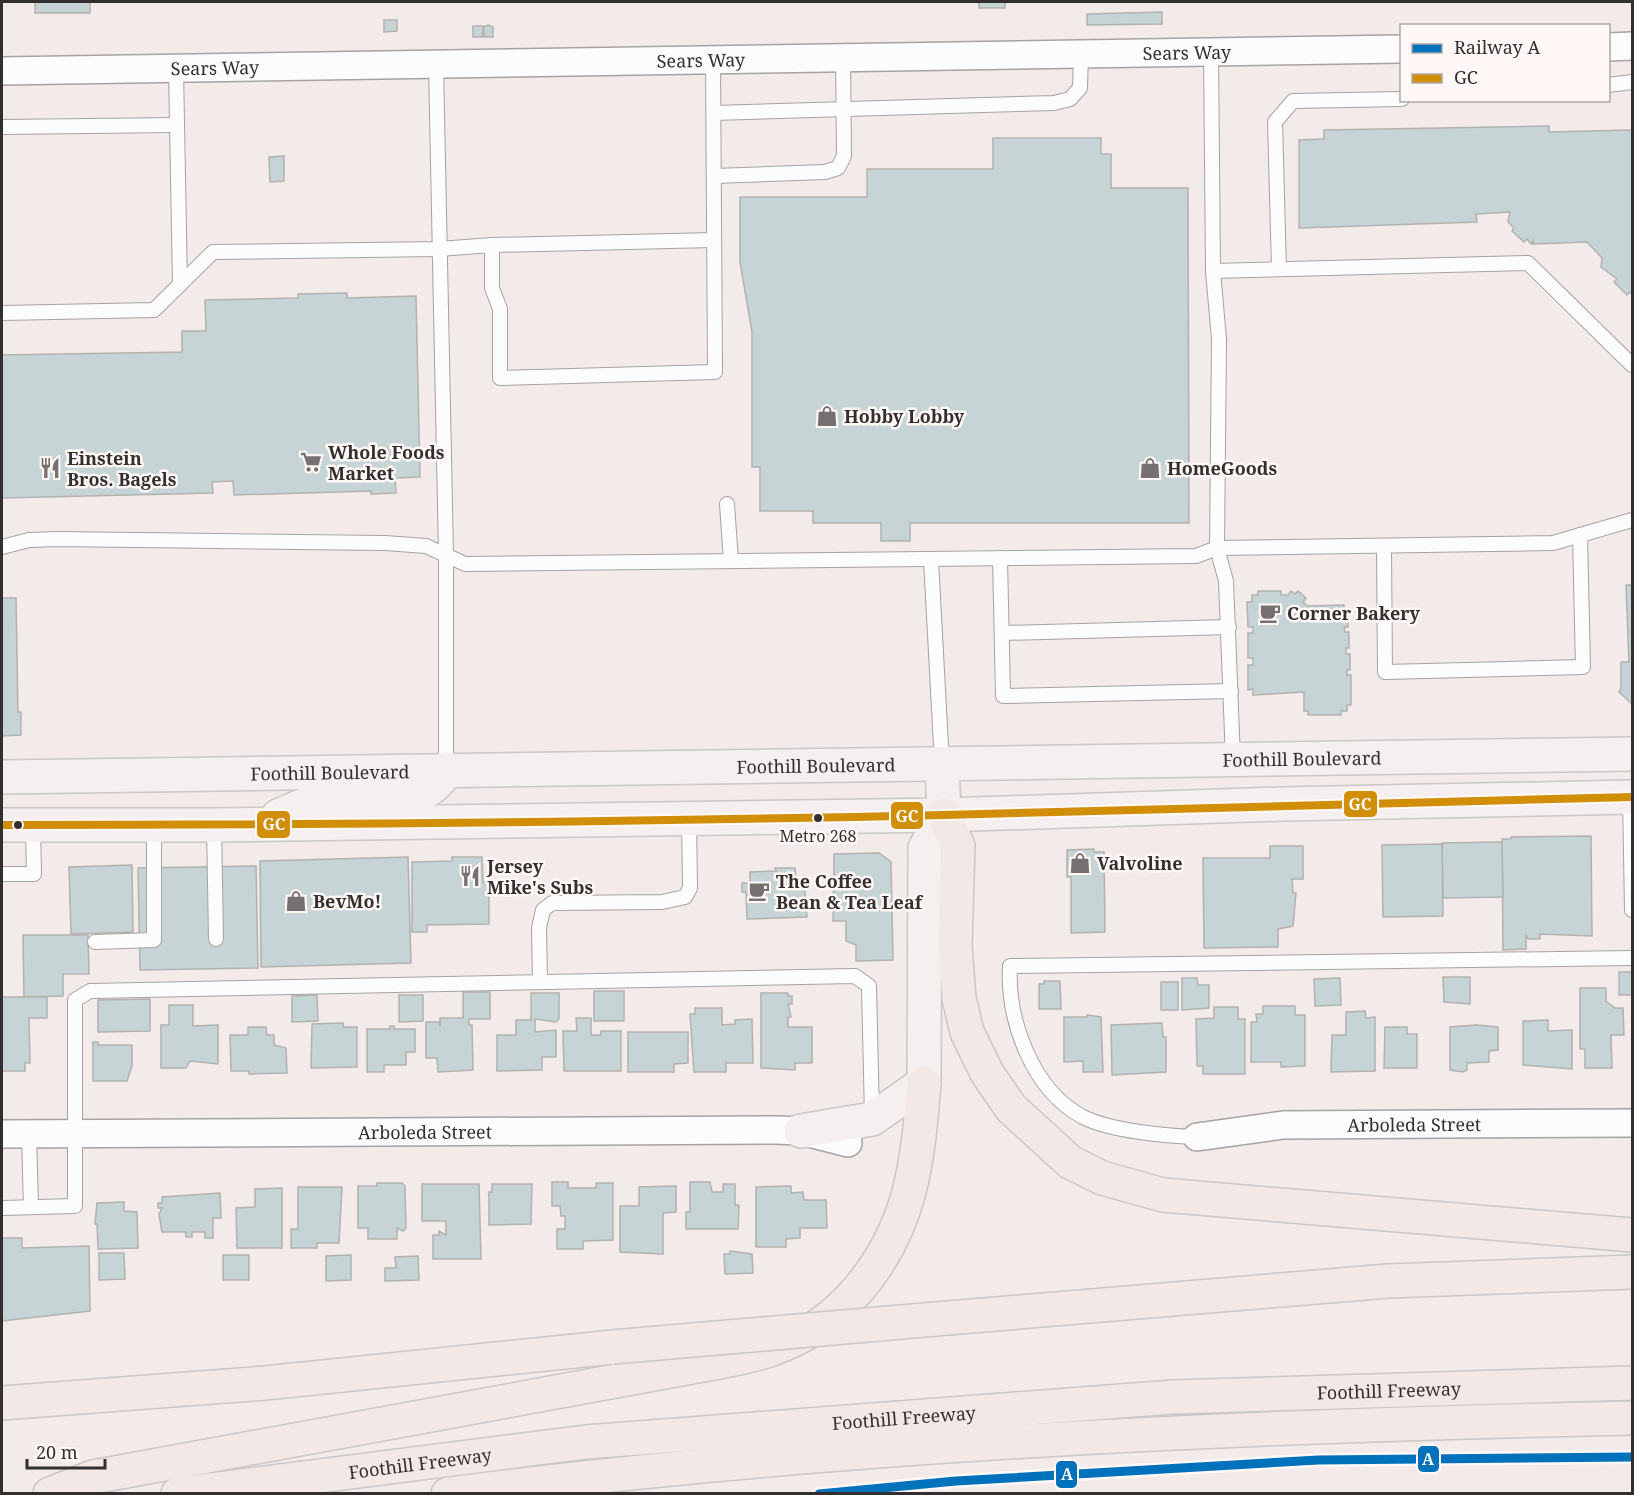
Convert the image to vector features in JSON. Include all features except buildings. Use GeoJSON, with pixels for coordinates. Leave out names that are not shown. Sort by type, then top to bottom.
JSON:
{"type":"FeatureCollection","features":[{"type":"Feature","properties":{"kind":"highway"},"geometry":{"type":"LineString","coordinates":[[944,815],[958,846],[955,946],[959,998],[967,1032],[987,1073],[1011,1108],[1070,1162],[1102,1179],[1162,1195],[1632,1235]]}},
{"type":"Feature","properties":{"kind":"highway"},"geometry":{"type":"LineString","coordinates":[[50,1494],[93,1477],[714,1363],[773,1349],[815,1328],[846,1305],[879,1261],[892,1238],[908,1193],[919,1139],[924,1083]]}},
{"type":"Feature","properties":{"kind":"highway"},"geometry":{"type":"LineString","coordinates":[[2,1403],[265,1383],[614,1347],[1388,1281],[1632,1272]]}},
{"type":"Feature","properties":{"kind":"highway","name":"Foothill Freeway"},"geometry":{"type":"LineString","coordinates":[[178,1494],[586,1442],[1173,1397],[1632,1383]]}},
{"type":"Feature","properties":{"kind":"highway"},"geometry":{"type":"LineString","coordinates":[[448,1494],[578,1477],[962,1443],[1360,1423],[1632,1418]]}},
{"type":"Feature","properties":{"kind":"main road","name":"Foothill Boulevard"},"geometry":{"type":"LineString","coordinates":[[2,777],[1632,754]]}},
{"type":"Feature","properties":{"kind":"main road"},"geometry":{"type":"LineString","coordinates":[[801,1131],[872,1119],[924,1083],[925,848],[944,815],[942,764]]}},
{"type":"Feature","properties":{"kind":"main road"},"geometry":{"type":"LineString","coordinates":[[257,825],[311,802],[329,798],[400,797],[427,793],[441,781],[446,769]]}},
{"type":"Feature","properties":{"kind":"main road"},"geometry":{"type":"LineString","coordinates":[[17,825],[257,825],[944,815],[1283,804],[1631,797]]}},
{"type":"Feature","properties":{"kind":"street"},"geometry":{"type":"LineString","coordinates":[[1610,47],[1632,46]]}},
{"type":"Feature","properties":{"kind":"street","name":"Sears Way"},"geometry":{"type":"LineString","coordinates":[[2,71],[1400,49]]}},
{"type":"Feature","properties":{"kind":"street","name":"Arboleda Street"},"geometry":{"type":"LineString","coordinates":[[1197,1137],[1283,1125],[1632,1123]]}},
{"type":"Feature","properties":{"kind":"street","name":"Arboleda Street"},"geometry":{"type":"LineString","coordinates":[[2,1134],[801,1131],[848,1143]]}},
{"type":"Feature","properties":{"kind":"lane"},"geometry":{"type":"LineString","coordinates":[[1211,51],[1213,271],[1219,339],[1217,548],[1226,581],[1233,760]]}},
{"type":"Feature","properties":{"kind":"lane"},"geometry":{"type":"LineString","coordinates":[[714,113],[1054,103],[1070,99],[1080,88],[1081,53]]}},
{"type":"Feature","properties":{"kind":"lane"},"geometry":{"type":"LineString","coordinates":[[715,176],[825,172],[838,168],[844,156],[843,57]]}},
{"type":"Feature","properties":{"kind":"lane"},"geometry":{"type":"LineString","coordinates":[[492,245],[492,288],[500,303],[500,378],[715,372],[713,60]]}},
{"type":"Feature","properties":{"kind":"lane"},"geometry":{"type":"LineString","coordinates":[[436,64],[446,555],[446,769]]}},
{"type":"Feature","properties":{"kind":"lane"},"geometry":{"type":"LineString","coordinates":[[176,69],[180,285]]}},
{"type":"Feature","properties":{"kind":"lane"},"geometry":{"type":"LineString","coordinates":[[1610,85],[1632,82]]}},
{"type":"Feature","properties":{"kind":"lane"},"geometry":{"type":"LineString","coordinates":[[1279,269],[1275,122],[1293,101],[1400,99]]}},
{"type":"Feature","properties":{"kind":"lane"},"geometry":{"type":"LineString","coordinates":[[2,127],[177,125]]}},
{"type":"Feature","properties":{"kind":"lane"},"geometry":{"type":"LineString","coordinates":[[2,313],[154,310],[213,252],[439,249],[492,245],[714,240]]}},
{"type":"Feature","properties":{"kind":"lane"},"geometry":{"type":"LineString","coordinates":[[1213,271],[1528,263],[1632,365]]}},
{"type":"Feature","properties":{"kind":"lane"},"geometry":{"type":"LineString","coordinates":[[727,504],[731,561]]}},
{"type":"Feature","properties":{"kind":"lane"},"geometry":{"type":"LineString","coordinates":[[2,547],[29,540],[57,539],[385,543],[426,546],[465,564],[1196,556],[1217,548],[1553,543],[1632,520]]}},
{"type":"Feature","properties":{"kind":"lane"},"geometry":{"type":"LineString","coordinates":[[1384,547],[1385,672],[1583,667],[1580,535]]}},
{"type":"Feature","properties":{"kind":"lane"},"geometry":{"type":"LineString","coordinates":[[1000,558],[1003,696],[1230,691]]}},
{"type":"Feature","properties":{"kind":"lane"},"geometry":{"type":"LineString","coordinates":[[931,560],[942,764]]}},
{"type":"Feature","properties":{"kind":"lane"},"geometry":{"type":"LineString","coordinates":[[1002,633],[1229,627]]}},
{"type":"Feature","properties":{"kind":"lane"},"geometry":{"type":"LineString","coordinates":[[1631,797],[1632,910]]}},
{"type":"Feature","properties":{"kind":"lane"},"geometry":{"type":"LineString","coordinates":[[540,982],[539,928],[543,910],[552,903],[662,902],[685,897],[690,888],[689,817]]}},
{"type":"Feature","properties":{"kind":"lane"},"geometry":{"type":"LineString","coordinates":[[2,874],[34,874],[17,825]]}},
{"type":"Feature","properties":{"kind":"lane"},"geometry":{"type":"LineString","coordinates":[[95,942],[154,940],[154,825]]}},
{"type":"Feature","properties":{"kind":"lane"},"geometry":{"type":"LineString","coordinates":[[214,825],[216,939]]}},
{"type":"Feature","properties":{"kind":"lane"},"geometry":{"type":"LineString","coordinates":[[1197,1137],[1166,1136],[1083,1117],[1055,1094],[1032,1063],[1017,1025],[1009,990],[1010,966],[1632,958]]}},
{"type":"Feature","properties":{"kind":"lane"},"geometry":{"type":"LineString","coordinates":[[2,1208],[75,1206],[75,1000],[90,991],[855,976],[869,986],[872,1119]]}},
{"type":"Feature","properties":{"kind":"lane"},"geometry":{"type":"LineString","coordinates":[[29,1134],[31,1207]]}},
{"type":"Feature","properties":{"kind":"rail line","name":"A"},"geometry":{"type":"LineString","coordinates":[[819,1494],[956,1481],[1318,1460],[1632,1457]]}},
{"type":"Feature","properties":{"kind":"transit line","name":"GC"},"geometry":{"type":"LineString","coordinates":[[2,825],[708,820],[1632,797]]}},
{"type":"Feature","properties":{"kind":"place","name":"Hobby Lobby"},"geometry":{"type":"Point","coordinates":[827,416]}},
{"type":"Feature","properties":{"kind":"place","name":"Whole Foods Market"},"geometry":{"type":"Point","coordinates":[311,462]}},
{"type":"Feature","properties":{"kind":"place","name":"Einstein Bros. Bagels"},"geometry":{"type":"Point","coordinates":[50,468]}},
{"type":"Feature","properties":{"kind":"place","name":"HomeGoods"},"geometry":{"type":"Point","coordinates":[1150,468]}},
{"type":"Feature","properties":{"kind":"place","name":"Corner Bakery"},"geometry":{"type":"Point","coordinates":[1270,613]}},
{"type":"Feature","properties":{"kind":"place","name":"Metro 268"},"geometry":{"type":"Point","coordinates":[818,818]}},
{"type":"Feature","properties":{"kind":"place","name":"Valvoline"},"geometry":{"type":"Point","coordinates":[1080,863]}},
{"type":"Feature","properties":{"kind":"place","name":"Jersey Mike's Subs"},"geometry":{"type":"Point","coordinates":[470,876]}},
{"type":"Feature","properties":{"kind":"place","name":"The Coffee Bean & Tea Leaf"},"geometry":{"type":"Point","coordinates":[759,891]}},
{"type":"Feature","properties":{"kind":"place","name":"BevMo!"},"geometry":{"type":"Point","coordinates":[296,901]}}]}
